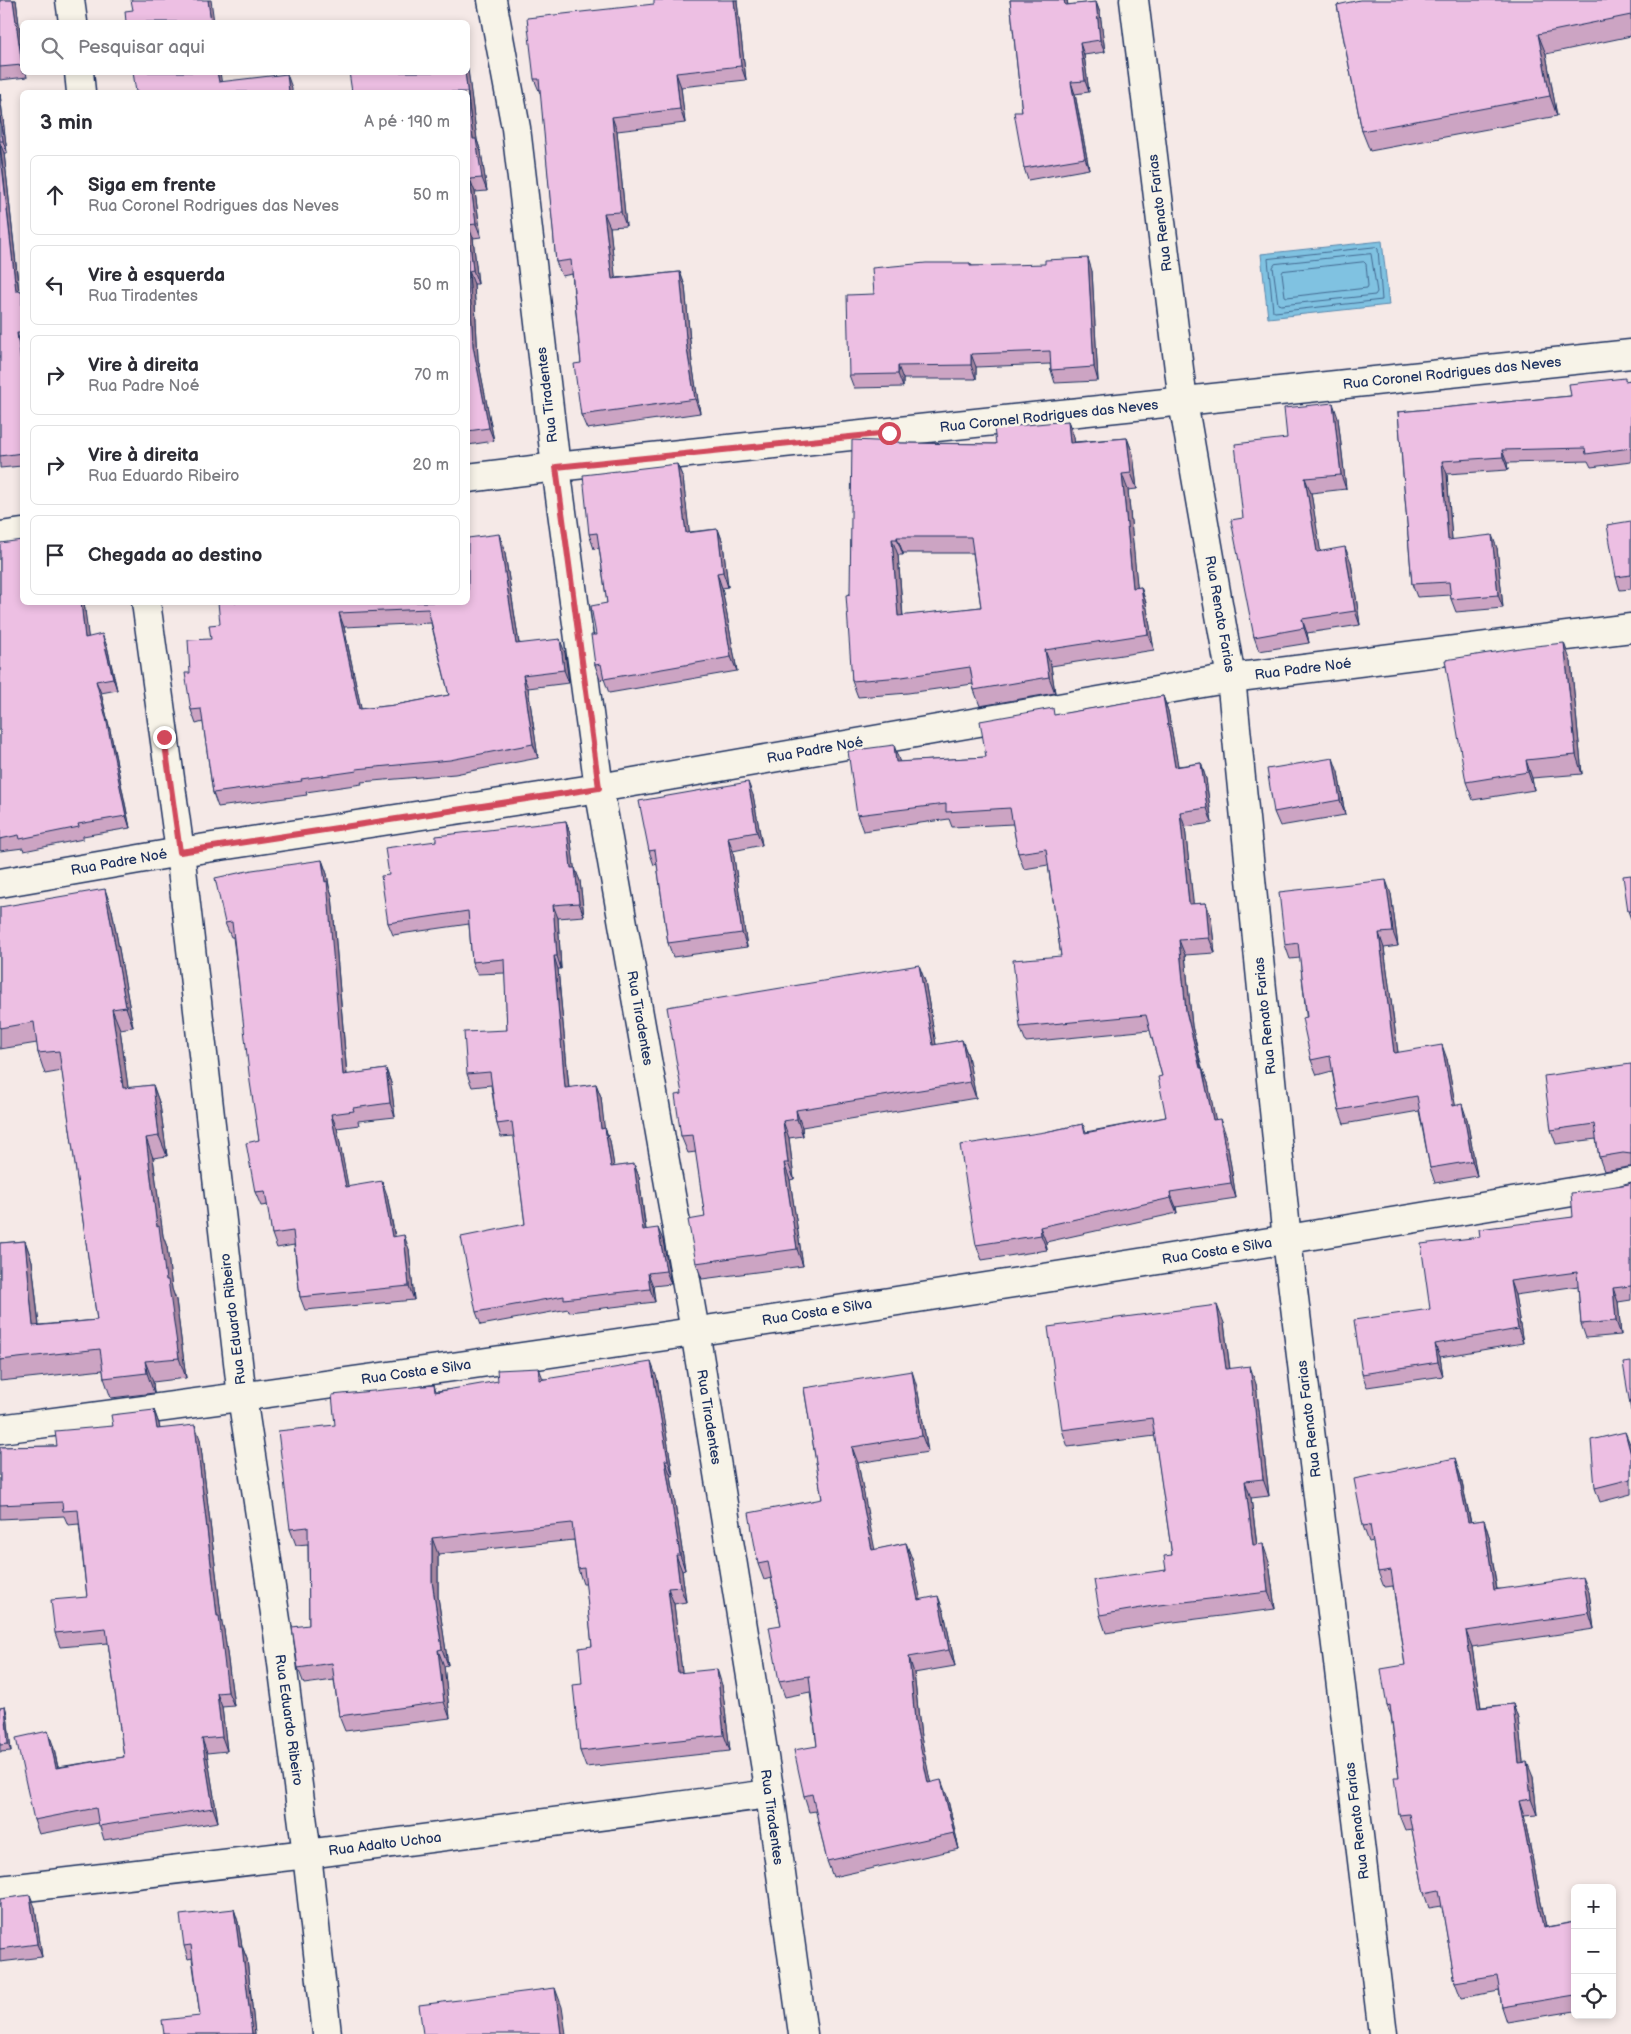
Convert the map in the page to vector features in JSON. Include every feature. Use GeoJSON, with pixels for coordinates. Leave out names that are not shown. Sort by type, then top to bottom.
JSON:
{"type":"FeatureCollection","features":[{"type":"Feature","properties":{"kind":"street"},"geometry":{"type":"LineString","coordinates":[[70,0],[73,20]]}},
{"type":"Feature","properties":{"kind":"street","name":"Rua Tiradentes"},"geometry":{"type":"LineString","coordinates":[[492,0],[516,128],[556,467],[599,788],[695,1331],[770,1794],[803,2034]]}},
{"type":"Feature","properties":{"kind":"street","name":"Rua Renato Farias"},"geometry":{"type":"LineString","coordinates":[[1134,0],[1183,402],[1231,678],[1287,1240],[1383,2034]]}},
{"type":"Feature","properties":{"kind":"street"},"geometry":{"type":"LineString","coordinates":[[79,75],[82,90]]}},
{"type":"Feature","properties":{"kind":"street","name":"Rua Coronel Rodrigues das Neves"},"geometry":{"type":"LineString","coordinates":[[470,478],[556,467],[1631,354]]}},
{"type":"Feature","properties":{"kind":"street"},"geometry":{"type":"LineString","coordinates":[[0,536],[20,533]]}},
{"type":"Feature","properties":{"kind":"street","name":"Rua Eduardo Ribeiro"},"geometry":{"type":"LineString","coordinates":[[146,605],[180,852],[242,1397],[276,1623],[307,1854],[327,2034]]}},
{"type":"Feature","properties":{"kind":"street","name":"Rua Padre Noé"},"geometry":{"type":"LineString","coordinates":[[0,883],[180,852],[599,788],[1231,678],[1631,628]]}},
{"type":"Feature","properties":{"kind":"street","name":"Rua Costa e Silva"},"geometry":{"type":"LineString","coordinates":[[0,1429],[242,1397],[695,1331],[1287,1240],[1631,1182]]}},
{"type":"Feature","properties":{"kind":"street","name":"Rua Adalto Uchoa"},"geometry":{"type":"LineString","coordinates":[[0,1890],[307,1854],[770,1794]]}},
{"type":"Feature","properties":{"kind":"water"},"geometry":{"type":"Polygon","coordinates":[[[1382,241],[1389,305],[1268,318],[1261,254],[1382,241]]]}},
{"type":"Feature","properties":{"kind":"building"},"geometry":{"type":"Polygon","coordinates":[[[0,0],[13,0],[20,51],[20,65],[0,67],[0,0]]]}},
{"type":"Feature","properties":{"kind":"building"},"geometry":{"type":"Polygon","coordinates":[[[131,0],[208,0],[211,20],[126,20],[125,11],[133,10],[131,0]]]}},
{"type":"Feature","properties":{"kind":"building"},"geometry":{"type":"Polygon","coordinates":[[[654,0],[734,0],[741,66],[676,73],[680,109],[612,117],[621,212],[604,213],[612,279],[680,272],[687,349],[695,399],[581,415],[574,364],[581,363],[571,260],[556,262],[539,79],[534,79],[527,18],[654,4],[654,0]]]}},
{"type":"Feature","properties":{"kind":"building"},"geometry":{"type":"Polygon","coordinates":[[[1010,0],[1064,0],[1065,5],[1096,2],[1100,40],[1080,43],[1085,81],[1071,82],[1085,158],[1024,168],[1014,112],[1022,112],[1010,0]]]}},
{"type":"Feature","properties":{"kind":"building"},"geometry":{"type":"Polygon","coordinates":[[[1360,0],[1631,0],[1631,15],[1538,34],[1550,96],[1362,131],[1337,5],[1360,0]]]}},
{"type":"Feature","properties":{"kind":"building"},"geometry":{"type":"Polygon","coordinates":[[[133,75],[218,75],[219,82],[287,75],[289,90],[136,90],[133,75]]]}},
{"type":"Feature","properties":{"kind":"building"},"geometry":{"type":"Polygon","coordinates":[[[349,75],[465,75],[467,90],[352,90],[349,75]]]}},
{"type":"Feature","properties":{"kind":"building"},"geometry":{"type":"Polygon","coordinates":[[[470,114],[473,139],[476,139],[482,178],[470,179],[470,114]]]}},
{"type":"Feature","properties":{"kind":"building"},"geometry":{"type":"Polygon","coordinates":[[[0,117],[3,141],[0,141],[0,117]]]}},
{"type":"Feature","properties":{"kind":"building"},"geometry":{"type":"Polygon","coordinates":[[[0,147],[16,291],[20,291],[20,333],[17,333],[20,356],[20,453],[0,456],[0,147]]]}},
{"type":"Feature","properties":{"kind":"building"},"geometry":{"type":"Polygon","coordinates":[[[470,179],[476,224],[470,225],[470,179]]]}},
{"type":"Feature","properties":{"kind":"building"},"geometry":{"type":"Polygon","coordinates":[[[470,243],[473,270],[470,271],[470,243]]]}},
{"type":"Feature","properties":{"kind":"building"},"geometry":{"type":"Polygon","coordinates":[[[1088,258],[1094,367],[1051,370],[1050,351],[971,354],[971,365],[898,366],[898,374],[849,375],[847,295],[874,294],[872,268],[926,263],[970,263],[970,266],[1045,264],[1045,260],[1088,258]]]}},
{"type":"Feature","properties":{"kind":"building"},"geometry":{"type":"Polygon","coordinates":[[[470,290],[473,346],[489,428],[470,431],[470,290]]]}},
{"type":"Feature","properties":{"kind":"building"},"geometry":{"type":"Polygon","coordinates":[[[1625,378],[1625,381],[1631,380],[1631,448],[1586,454],[1585,448],[1502,450],[1503,457],[1442,461],[1448,540],[1492,535],[1498,595],[1451,599],[1449,582],[1412,584],[1398,412],[1571,396],[1569,384],[1625,378]]]}},
{"type":"Feature","properties":{"kind":"building"},"geometry":{"type":"Polygon","coordinates":[[[1333,403],[1341,475],[1305,478],[1317,552],[1345,547],[1355,611],[1302,619],[1304,628],[1254,637],[1231,520],[1243,518],[1235,444],[1287,438],[1284,408],[1333,403]]]}},
{"type":"Feature","properties":{"kind":"building"},"geometry":{"type":"Polygon","coordinates":[[[1068,421],[1070,443],[1127,438],[1131,473],[1122,474],[1133,588],[1141,587],[1148,634],[1045,650],[1049,677],[974,690],[970,667],[902,677],[852,681],[846,595],[850,594],[852,440],[899,443],[996,444],[994,428],[1068,421]],[[897,537],[897,539],[892,539],[898,616],[981,607],[971,537],[897,537]]]}},
{"type":"Feature","properties":{"kind":"building"},"geometry":{"type":"Polygon","coordinates":[[[677,464],[686,533],[718,529],[723,572],[717,573],[731,657],[604,679],[601,664],[595,665],[591,635],[596,635],[591,606],[607,603],[597,533],[589,534],[583,475],[677,464]]]}},
{"type":"Feature","properties":{"kind":"building"},"geometry":{"type":"Polygon","coordinates":[[[1631,521],[1631,575],[1616,577],[1607,525],[1631,521]]]}},
{"type":"Feature","properties":{"kind":"building"},"geometry":{"type":"Polygon","coordinates":[[[499,534],[516,644],[560,639],[564,670],[523,675],[533,744],[450,760],[356,769],[357,771],[301,779],[302,781],[213,793],[201,709],[191,710],[185,673],[190,673],[188,640],[211,639],[209,625],[220,624],[218,605],[470,605],[470,538],[499,534]],[[428,609],[339,613],[359,709],[395,705],[449,695],[428,609]]]}},
{"type":"Feature","properties":{"kind":"building"},"geometry":{"type":"Polygon","coordinates":[[[20,540],[20,605],[81,605],[85,638],[102,634],[113,678],[96,681],[106,718],[126,816],[78,824],[79,827],[20,839],[19,835],[0,839],[0,543],[20,540]]]}},
{"type":"Feature","properties":{"kind":"building"},"geometry":{"type":"Polygon","coordinates":[[[1564,643],[1576,755],[1526,760],[1528,772],[1466,782],[1445,660],[1564,643]]]}},
{"type":"Feature","properties":{"kind":"building"},"geometry":{"type":"Polygon","coordinates":[[[1163,696],[1175,767],[1201,763],[1207,808],[1180,812],[1189,904],[1206,903],[1209,938],[1179,940],[1186,1011],[1200,1068],[1202,1068],[1213,1120],[1220,1119],[1231,1183],[1170,1192],[1171,1198],[1040,1227],[1041,1235],[976,1245],[960,1145],[1083,1124],[1085,1133],[1166,1117],[1158,1077],[1162,1076],[1146,1015],[1020,1027],[1013,960],[1061,956],[1046,849],[1018,853],[1010,808],[946,812],[946,804],[857,815],[848,751],[894,745],[896,762],[986,757],[980,721],[1053,708],[1054,715],[1163,696]]]}},
{"type":"Feature","properties":{"kind":"building"},"geometry":{"type":"Polygon","coordinates":[[[1333,758],[1340,800],[1274,812],[1267,769],[1333,758]]]}},
{"type":"Feature","properties":{"kind":"building"},"geometry":{"type":"Polygon","coordinates":[[[748,782],[757,832],[728,837],[742,933],[668,943],[655,850],[649,851],[639,801],[748,782]]]}},
{"type":"Feature","properties":{"kind":"building"},"geometry":{"type":"Polygon","coordinates":[[[566,821],[571,868],[575,868],[579,903],[553,905],[557,956],[554,956],[565,1088],[596,1084],[601,1129],[605,1128],[611,1167],[634,1164],[643,1230],[658,1228],[666,1271],[648,1273],[650,1289],[564,1299],[564,1296],[476,1312],[461,1237],[525,1224],[512,1122],[497,1124],[490,1072],[467,1074],[464,1032],[507,1030],[504,959],[472,962],[468,911],[388,923],[381,876],[389,875],[385,848],[436,841],[436,836],[566,821]]]}},
{"type":"Feature","properties":{"kind":"building"},"geometry":{"type":"Polygon","coordinates":[[[322,860],[325,882],[327,881],[343,1075],[386,1069],[390,1103],[353,1108],[354,1111],[331,1114],[346,1187],[382,1181],[392,1237],[404,1235],[409,1286],[300,1297],[293,1231],[272,1234],[265,1191],[255,1192],[246,1143],[259,1140],[250,1082],[232,922],[225,923],[215,878],[252,870],[322,860]]]}},
{"type":"Feature","properties":{"kind":"building"},"geometry":{"type":"Polygon","coordinates":[[[1631,875],[1631,911],[1628,911],[1623,876],[1631,875]]]}},
{"type":"Feature","properties":{"kind":"building"},"geometry":{"type":"Polygon","coordinates":[[[1386,880],[1393,932],[1379,933],[1394,1053],[1442,1045],[1453,1106],[1462,1104],[1472,1161],[1430,1168],[1417,1096],[1339,1110],[1330,1056],[1311,1060],[1302,1018],[1307,1017],[1298,943],[1285,945],[1279,892],[1386,880]]]}},
{"type":"Feature","properties":{"kind":"building"},"geometry":{"type":"Polygon","coordinates":[[[105,889],[126,1007],[112,1009],[123,1088],[153,1085],[159,1136],[146,1138],[157,1227],[159,1226],[179,1358],[145,1361],[147,1373],[104,1378],[100,1349],[0,1360],[0,1243],[25,1241],[33,1326],[97,1320],[59,1051],[38,1053],[34,1022],[0,1028],[0,907],[105,889]]]}},
{"type":"Feature","properties":{"kind":"building"},"geometry":{"type":"Polygon","coordinates":[[[919,965],[933,1045],[962,1040],[970,1082],[796,1110],[797,1119],[783,1121],[788,1163],[784,1163],[797,1249],[696,1263],[688,1220],[705,1217],[693,1135],[681,1136],[675,1095],[682,1094],[667,1007],[919,965]]]}},
{"type":"Feature","properties":{"kind":"building"},"geometry":{"type":"Polygon","coordinates":[[[1631,1064],[1631,1154],[1623,1153],[1599,1157],[1594,1124],[1551,1130],[1544,1076],[1631,1064]]]}},
{"type":"Feature","properties":{"kind":"building"},"geometry":{"type":"Polygon","coordinates":[[[1631,1182],[1631,1286],[1613,1288],[1616,1321],[1581,1324],[1577,1272],[1510,1281],[1518,1329],[1435,1344],[1438,1362],[1362,1374],[1354,1320],[1430,1309],[1421,1244],[1480,1237],[1479,1229],[1573,1217],[1571,1193],[1603,1190],[1603,1188],[1629,1184],[1631,1182]]]}},
{"type":"Feature","properties":{"kind":"building"},"geometry":{"type":"Polygon","coordinates":[[[1217,1305],[1226,1369],[1250,1366],[1263,1479],[1245,1481],[1253,1545],[1263,1544],[1268,1592],[1159,1605],[1100,1615],[1094,1580],[1166,1570],[1164,1556],[1172,1555],[1152,1418],[1062,1430],[1048,1327],[1217,1305]]]}},
{"type":"Feature","properties":{"kind":"building"},"geometry":{"type":"Polygon","coordinates":[[[651,1362],[668,1460],[665,1460],[680,1555],[676,1555],[680,1587],[668,1588],[678,1673],[717,1669],[724,1735],[580,1751],[573,1685],[582,1684],[579,1648],[592,1646],[584,1568],[578,1569],[572,1523],[432,1538],[432,1581],[442,1649],[438,1650],[444,1702],[339,1716],[332,1663],[298,1668],[292,1627],[309,1625],[308,1527],[290,1529],[278,1431],[335,1425],[332,1395],[434,1385],[435,1392],[498,1381],[497,1370],[539,1368],[539,1380],[651,1362]]]}},
{"type":"Feature","properties":{"kind":"building"},"geometry":{"type":"Polygon","coordinates":[[[1631,1362],[1631,1411],[1623,1363],[1631,1362]]]}},
{"type":"Feature","properties":{"kind":"building"},"geometry":{"type":"Polygon","coordinates":[[[912,1371],[922,1436],[852,1447],[872,1550],[906,1543],[918,1600],[938,1596],[949,1650],[909,1657],[915,1721],[928,1783],[941,1780],[954,1833],[827,1861],[812,1794],[804,1796],[794,1750],[817,1746],[809,1676],[779,1681],[769,1627],[781,1625],[768,1562],[758,1564],[749,1513],[822,1499],[804,1388],[912,1371]]]}},
{"type":"Feature","properties":{"kind":"building"},"geometry":{"type":"Polygon","coordinates":[[[154,1410],[157,1429],[195,1425],[217,1616],[219,1616],[228,1692],[217,1693],[222,1737],[202,1739],[213,1808],[99,1826],[96,1808],[34,1820],[16,1738],[48,1731],[56,1768],[124,1757],[106,1628],[55,1633],[51,1600],[87,1597],[78,1510],[63,1511],[62,1502],[0,1505],[0,1447],[57,1446],[55,1431],[113,1426],[111,1415],[154,1410]]]}},
{"type":"Feature","properties":{"kind":"building"},"geometry":{"type":"Polygon","coordinates":[[[1625,1432],[1631,1455],[1631,1479],[1595,1488],[1591,1440],[1625,1432]]]}},
{"type":"Feature","properties":{"kind":"building"},"geometry":{"type":"Polygon","coordinates":[[[1455,1458],[1468,1522],[1484,1520],[1494,1590],[1583,1577],[1589,1613],[1466,1631],[1478,1708],[1513,1704],[1519,1763],[1527,1762],[1531,1799],[1519,1801],[1543,1928],[1571,1923],[1571,1996],[1502,2007],[1497,1975],[1455,1982],[1439,1890],[1424,1893],[1409,1814],[1399,1815],[1394,1777],[1399,1777],[1390,1705],[1387,1706],[1381,1669],[1405,1665],[1391,1570],[1378,1572],[1370,1525],[1363,1526],[1354,1479],[1455,1458]]]}},
{"type":"Feature","properties":{"kind":"building"},"geometry":{"type":"Polygon","coordinates":[[[5,1706],[8,1744],[0,1745],[0,1707],[5,1706]]]}},
{"type":"Feature","properties":{"kind":"building"},"geometry":{"type":"Polygon","coordinates":[[[30,1895],[37,1944],[0,1949],[0,1899],[30,1895]]]}},
{"type":"Feature","properties":{"kind":"building"},"geometry":{"type":"Polygon","coordinates":[[[234,1909],[239,1946],[242,1946],[252,2034],[164,2034],[162,2020],[200,2016],[191,1945],[184,1946],[180,1915],[234,1909]]]}},
{"type":"Feature","properties":{"kind":"building"},"geometry":{"type":"Polygon","coordinates":[[[555,1988],[561,2034],[423,2034],[419,2005],[555,1988]]]}},
{"type":"Feature","properties":{"kind":"route"},"geometry":{"type":"LineString","coordinates":[[164,737],[180,852],[599,788],[556,467],[889,433]]}}]}
